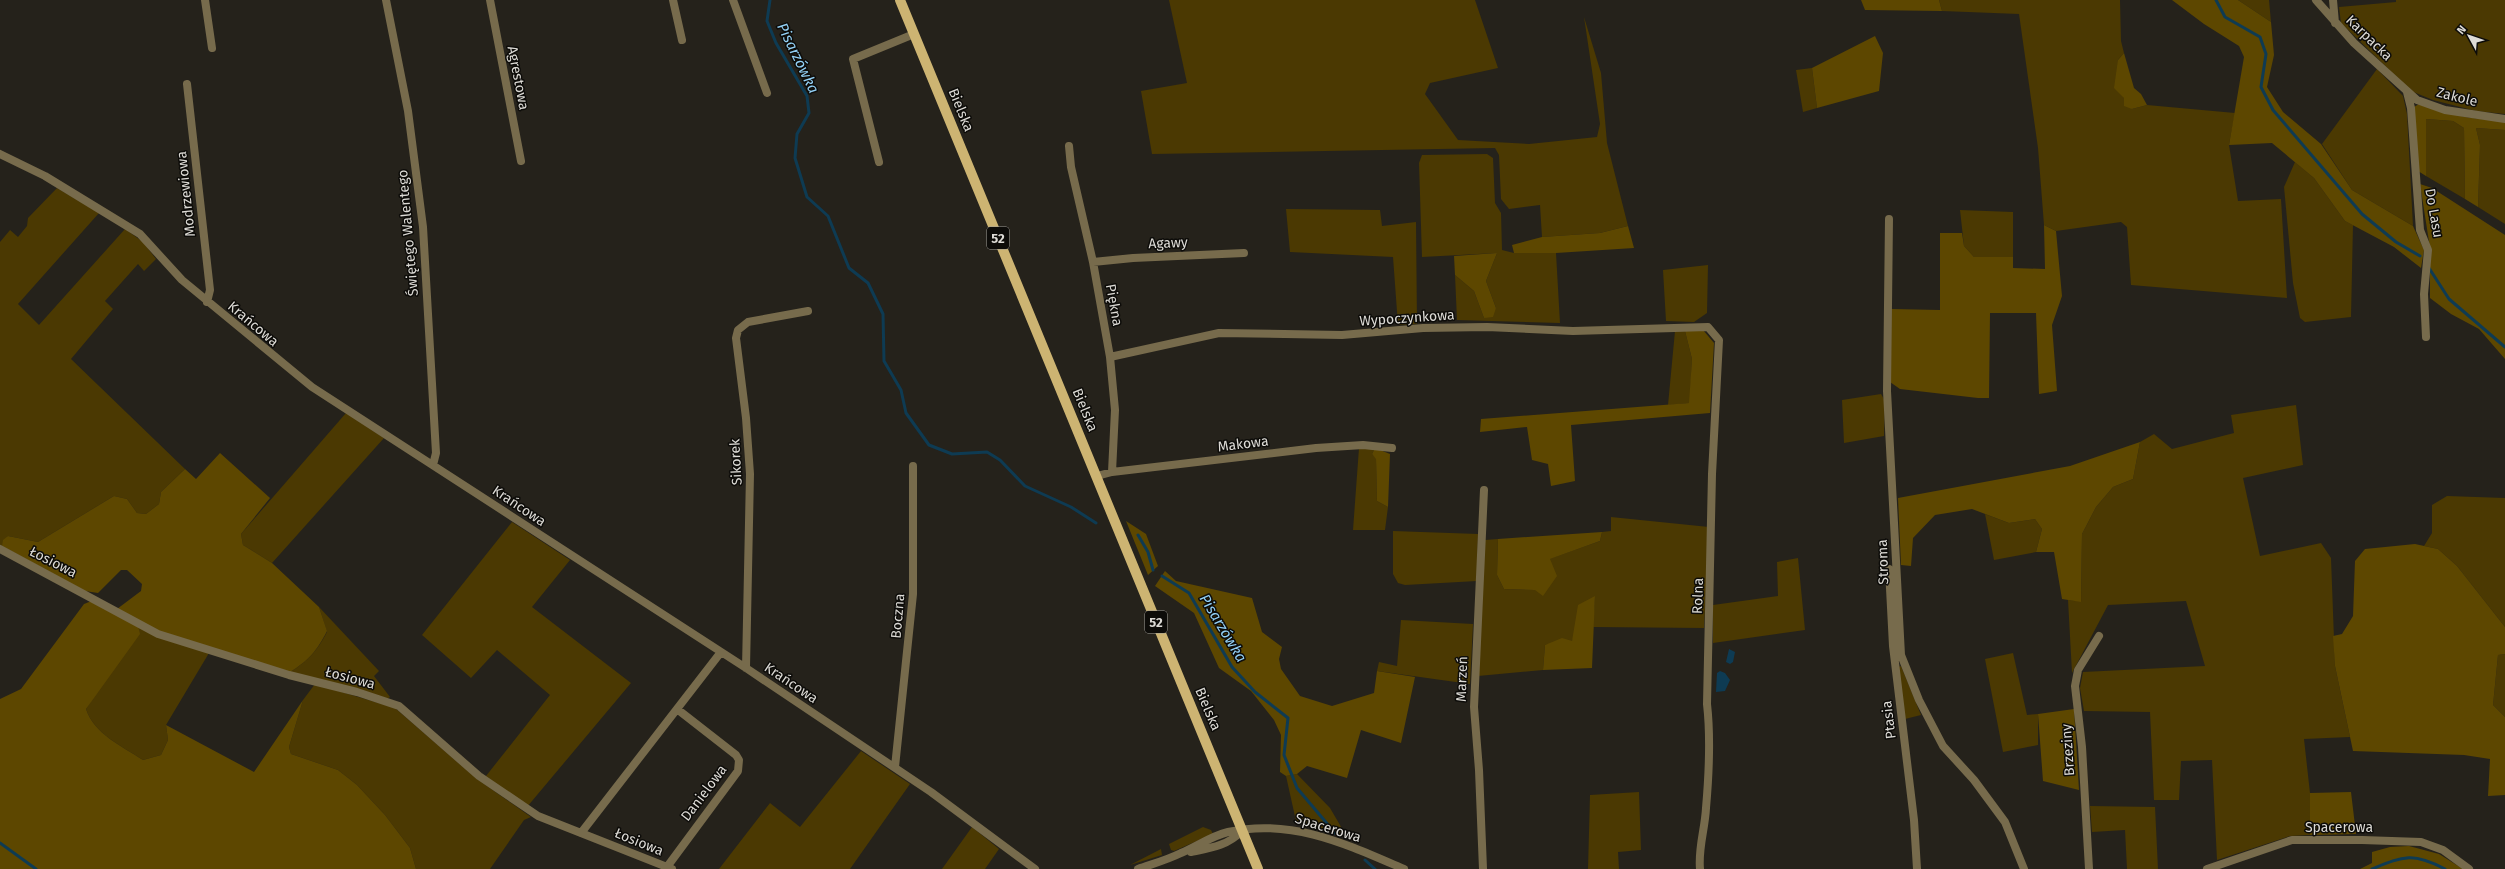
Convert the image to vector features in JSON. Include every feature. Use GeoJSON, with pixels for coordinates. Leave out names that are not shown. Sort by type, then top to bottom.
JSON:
{"type":"FeatureCollection","features":[{"type":"Feature","properties":{"kind":"main road","name":"Bielska"},"geometry":{"type":"LineString","coordinates":[[900,0],[1242,830]]}},
{"type":"Feature","properties":{"kind":"main road","name":"52"},"geometry":{"type":"LineString","coordinates":[[1242,830],[1258,869]]}},
{"type":"Feature","properties":{"kind":"street"},"geometry":{"type":"LineString","coordinates":[[205,0],[212,48]]}},
{"type":"Feature","properties":{"kind":"street","name":"Świętego Walentego"},"geometry":{"type":"LineString","coordinates":[[386,0],[408,111],[423,227],[436,452],[433,465]]}},
{"type":"Feature","properties":{"kind":"street","name":"Agrestowa"},"geometry":{"type":"LineString","coordinates":[[490,0],[521,161]]}},
{"type":"Feature","properties":{"kind":"street"},"geometry":{"type":"LineString","coordinates":[[673,0],[682,40]]}},
{"type":"Feature","properties":{"kind":"street"},"geometry":{"type":"LineString","coordinates":[[733,0],[767,93]]}},
{"type":"Feature","properties":{"kind":"street","name":"Karpacka"},"geometry":{"type":"LineString","coordinates":[[2316,0],[2335,24],[2407,92]]}},
{"type":"Feature","properties":{"kind":"street"},"geometry":{"type":"LineString","coordinates":[[2333,0],[2335,24]]}},
{"type":"Feature","properties":{"kind":"street"},"geometry":{"type":"LineString","coordinates":[[879,162],[853,59],[914,34]]}},
{"type":"Feature","properties":{"kind":"street","name":"Modrzewiowa"},"geometry":{"type":"LineString","coordinates":[[187,84],[210,290],[207,302]]}},
{"type":"Feature","properties":{"kind":"street","name":"Zakole"},"geometry":{"type":"LineString","coordinates":[[2407,92],[2417,100],[2445,110],[2505,119]]}},
{"type":"Feature","properties":{"kind":"street","name":"Do Lasu"},"geometry":{"type":"LineString","coordinates":[[2407,92],[2411,108],[2420,230],[2428,250],[2424,294],[2426,337]]}},
{"type":"Feature","properties":{"kind":"street","name":"Piękna"},"geometry":{"type":"LineString","coordinates":[[1069,146],[1072,167],[1093,262],[1110,357],[1115,410],[1112,472]]}},
{"type":"Feature","properties":{"kind":"street","name":"Krańcowa"},"geometry":{"type":"LineString","coordinates":[[0,154],[45,176],[136,231],[182,280],[312,387],[603,577],[722,652],[991,834],[1035,869]]}},
{"type":"Feature","properties":{"kind":"street","name":"Stroma"},"geometry":{"type":"LineString","coordinates":[[1889,219],[1887,391],[1901,655],[1919,700],[1943,746],[1974,780],[2005,822],[2024,869]]}},
{"type":"Feature","properties":{"kind":"street","name":"Agawy"},"geometry":{"type":"LineString","coordinates":[[1093,262],[1133,258],[1244,253]]}},
{"type":"Feature","properties":{"kind":"street","name":"Sikorek"},"geometry":{"type":"LineString","coordinates":[[746,668],[750,474],[746,418],[736,338],[738,330],[748,322],[808,311]]}},
{"type":"Feature","properties":{"kind":"street","name":"Wypoczynkowa"},"geometry":{"type":"LineString","coordinates":[[1110,357],[1219,333],[1342,335],[1423,328],[1487,327],[1573,330],[1708,327]]}},
{"type":"Feature","properties":{"kind":"street","name":"Rolna"},"geometry":{"type":"LineString","coordinates":[[1700,869],[1699,851],[1706,810],[1710,737],[1707,704],[1712,474],[1719,340],[1708,327]]}},
{"type":"Feature","properties":{"kind":"street","name":"Makowa"},"geometry":{"type":"LineString","coordinates":[[1097,476],[1112,472],[1316,448],[1363,445],[1392,448]]}},
{"type":"Feature","properties":{"kind":"street","name":"Boczna"},"geometry":{"type":"LineString","coordinates":[[895,768],[913,594],[913,466]]}},
{"type":"Feature","properties":{"kind":"street","name":"Marzeń"},"geometry":{"type":"LineString","coordinates":[[1483,869],[1480,770],[1474,707],[1484,490]]}},
{"type":"Feature","properties":{"kind":"street","name":"Łosiowa"},"geometry":{"type":"LineString","coordinates":[[0,549],[158,634],[289,676],[357,692],[399,706],[453,755],[498,789],[538,816],[669,868]]}},
{"type":"Feature","properties":{"kind":"street","name":"Ptasia"},"geometry":{"type":"LineString","coordinates":[[1889,569],[1893,646],[1914,820],[1917,869]]}},
{"type":"Feature","properties":{"kind":"street","name":"Brzeziny"},"geometry":{"type":"LineString","coordinates":[[2089,869],[2082,747],[2075,686],[2078,670],[2099,636]]}},
{"type":"Feature","properties":{"kind":"street"},"geometry":{"type":"LineString","coordinates":[[581,833],[722,652]]}},
{"type":"Feature","properties":{"kind":"street","name":"Danielowa"},"geometry":{"type":"LineString","coordinates":[[669,868],[738,771],[739,765],[736,755],[677,709]]}},
{"type":"Feature","properties":{"kind":"street","name":"Spacerowa"},"geometry":{"type":"LineString","coordinates":[[1138,869],[1180,854],[1218,835],[1262,826],[1304,832],[1345,844],[1404,869]]}},
{"type":"Feature","properties":{"kind":"street","name":"Spacerowa"},"geometry":{"type":"LineString","coordinates":[[2207,869],[2292,840],[2421,842],[2443,850],[2469,869]]}},
{"type":"Feature","properties":{"kind":"shaded area"},"geometry":{"type":"Polygon","coordinates":[[[1169,0],[1475,0],[1498,68],[1430,83],[1425,94],[1458,140],[1529,144],[1597,137],[1600,124],[1584,17],[1601,73],[1607,143],[1628,226],[1600,233],[1542,237],[1540,205],[1509,209],[1501,199],[1499,155],[1495,148],[1152,154],[1141,91],[1187,83],[1169,0]]]}},
{"type":"Feature","properties":{"kind":"shaded area"},"geometry":{"type":"Polygon","coordinates":[[[1861,0],[1939,0],[1942,11],[1865,10],[1861,0]]]}},
{"type":"Feature","properties":{"kind":"shaded area"},"geometry":{"type":"Polygon","coordinates":[[[1939,0],[2120,0],[2121,41],[2124,53],[2118,60],[2124,98],[2132,109],[2147,105],[2235,113],[2229,145],[2238,201],[2281,199],[2287,298],[2131,285],[2127,227],[2121,222],[2056,231],[2044,225],[2038,148],[2019,14],[1942,11],[1939,0]]]}},
{"type":"Feature","properties":{"kind":"shaded area"},"geometry":{"type":"Polygon","coordinates":[[[2172,0],[2238,0],[2271,22],[2274,55],[2267,87],[2283,112],[2321,144],[2352,190],[2413,226],[2424,250],[2421,268],[2394,247],[2345,221],[2314,178],[2272,143],[2229,145],[2244,57],[2239,46],[2204,24],[2172,0]]]}},
{"type":"Feature","properties":{"kind":"shaded area"},"geometry":{"type":"Polygon","coordinates":[[[2238,0],[2269,0],[2271,22],[2238,0]]]}},
{"type":"Feature","properties":{"kind":"shaded area"},"geometry":{"type":"Polygon","coordinates":[[[2396,0],[2505,0],[2505,114],[2476,111],[2433,100],[2411,91],[2341,23],[2339,7],[2396,2],[2396,0]]]}},
{"type":"Feature","properties":{"kind":"shaded area"},"geometry":{"type":"Polygon","coordinates":[[[1875,36],[1883,53],[1879,91],[1817,108],[1812,68],[1875,36]]]}},
{"type":"Feature","properties":{"kind":"shaded area"},"geometry":{"type":"Polygon","coordinates":[[[2124,53],[2134,88],[2141,94],[2147,105],[2132,109],[2124,106],[2124,98],[2114,88],[2118,60],[2124,53]]]}},
{"type":"Feature","properties":{"kind":"shaded area"},"geometry":{"type":"Polygon","coordinates":[[[1812,68],[1817,108],[1803,112],[1796,70],[1812,68]]]}},
{"type":"Feature","properties":{"kind":"shaded area"},"geometry":{"type":"Polygon","coordinates":[[[2377,69],[2403,96],[2407,114],[2413,226],[2352,190],[2322,144],[2377,69]]]}},
{"type":"Feature","properties":{"kind":"shaded area"},"geometry":{"type":"Polygon","coordinates":[[[2419,104],[2465,117],[2505,122],[2505,130],[2476,128],[2480,145],[2478,207],[2465,199],[2464,128],[2453,121],[2426,119],[2426,176],[2418,171],[2414,107],[2419,104]]]}},
{"type":"Feature","properties":{"kind":"shaded area"},"geometry":{"type":"Polygon","coordinates":[[[2426,119],[2453,121],[2464,128],[2465,199],[2426,176],[2426,119]]]}},
{"type":"Feature","properties":{"kind":"shaded area"},"geometry":{"type":"Polygon","coordinates":[[[2476,128],[2505,130],[2505,224],[2478,207],[2480,145],[2476,128]]]}},
{"type":"Feature","properties":{"kind":"shaded area"},"geometry":{"type":"Polygon","coordinates":[[[1487,154],[1493,158],[1495,203],[1501,213],[1502,250],[1514,253],[1556,253],[1560,323],[1457,320],[1455,275],[1474,291],[1484,318],[1496,308],[1486,281],[1497,253],[1422,257],[1419,163],[1422,155],[1487,154]]]}},
{"type":"Feature","properties":{"kind":"shaded area"},"geometry":{"type":"Polygon","coordinates":[[[2295,162],[2314,178],[2345,221],[2353,225],[2351,317],[2305,322],[2300,318],[2293,283],[2284,187],[2295,162]]]}},
{"type":"Feature","properties":{"kind":"shaded area"},"geometry":{"type":"Polygon","coordinates":[[[2420,184],[2432,188],[2505,235],[2505,359],[2479,329],[2451,314],[2430,298],[2430,248],[2420,184]]]}},
{"type":"Feature","properties":{"kind":"shaded area"},"geometry":{"type":"Polygon","coordinates":[[[57,188],[99,213],[18,304],[39,325],[125,229],[143,242],[156,259],[144,271],[138,264],[105,301],[113,309],[71,359],[185,469],[161,492],[159,504],[146,514],[137,513],[127,499],[114,496],[38,542],[8,536],[2,546],[0,545],[0,242],[10,230],[18,237],[27,226],[28,218],[57,188]]]}},
{"type":"Feature","properties":{"kind":"shaded area"},"geometry":{"type":"Polygon","coordinates":[[[1286,209],[1380,210],[1382,226],[1416,222],[1417,324],[1398,325],[1393,257],[1290,252],[1286,209]]]}},
{"type":"Feature","properties":{"kind":"shaded area"},"geometry":{"type":"Polygon","coordinates":[[[1960,210],[2013,212],[2013,257],[1974,257],[1964,246],[1960,210]]]}},
{"type":"Feature","properties":{"kind":"shaded area"},"geometry":{"type":"Polygon","coordinates":[[[2044,225],[2056,231],[2062,296],[2052,325],[2057,391],[2039,394],[2036,313],[1990,313],[1989,398],[1900,389],[1890,382],[1891,309],[1940,310],[1940,233],[1962,233],[1964,246],[1974,257],[2013,257],[2013,268],[2045,269],[2044,225]]]}},
{"type":"Feature","properties":{"kind":"shaded area"},"geometry":{"type":"Polygon","coordinates":[[[1628,226],[1634,248],[1556,253],[1514,253],[1512,245],[1542,237],[1600,233],[1628,226]]]}},
{"type":"Feature","properties":{"kind":"shaded area"},"geometry":{"type":"Polygon","coordinates":[[[1497,253],[1486,281],[1496,308],[1493,317],[1484,318],[1474,291],[1455,275],[1454,256],[1497,253]]]}},
{"type":"Feature","properties":{"kind":"shaded area"},"geometry":{"type":"Polygon","coordinates":[[[1708,265],[1707,313],[1694,322],[1666,321],[1663,270],[1708,265]]]}},
{"type":"Feature","properties":{"kind":"shaded area"},"geometry":{"type":"Polygon","coordinates":[[[1703,330],[1714,343],[1710,413],[1571,425],[1575,481],[1551,486],[1548,464],[1532,460],[1527,427],[1480,432],[1481,419],[1689,403],[1692,359],[1685,331],[1703,330]]]}},
{"type":"Feature","properties":{"kind":"shaded area"},"geometry":{"type":"Polygon","coordinates":[[[1675,331],[1685,331],[1692,359],[1690,403],[1668,405],[1675,331]]]}},
{"type":"Feature","properties":{"kind":"shaded area"},"geometry":{"type":"Polygon","coordinates":[[[1881,394],[1885,401],[1884,436],[1844,443],[1842,400],[1881,394]]]}},
{"type":"Feature","properties":{"kind":"shaded area"},"geometry":{"type":"Polygon","coordinates":[[[2296,405],[2303,465],[2243,478],[2260,556],[2321,543],[2331,558],[2335,666],[2350,737],[2304,739],[2310,793],[2310,835],[2290,836],[2217,860],[2212,760],[2181,761],[2179,800],[2154,800],[2150,712],[2084,711],[2080,688],[2083,672],[2205,666],[2186,601],[2108,605],[2072,673],[2068,600],[2081,601],[2082,534],[2096,507],[2113,487],[2133,479],[2140,442],[2154,434],[2172,449],[2234,433],[2231,415],[2296,405]]]}},
{"type":"Feature","properties":{"kind":"shaded area"},"geometry":{"type":"Polygon","coordinates":[[[346,413],[384,438],[272,563],[243,545],[241,534],[346,413]]]}},
{"type":"Feature","properties":{"kind":"shaded area"},"geometry":{"type":"Polygon","coordinates":[[[2140,442],[2133,479],[2113,487],[2096,507],[2082,534],[2081,602],[2062,599],[2054,552],[2036,552],[2042,529],[2035,519],[2009,523],[1972,509],[1935,515],[1913,538],[1911,566],[1901,565],[1898,498],[2070,466],[2140,442]]]}},
{"type":"Feature","properties":{"kind":"shaded area"},"geometry":{"type":"Polygon","coordinates":[[[1359,448],[1375,448],[1372,454],[1376,458],[1377,501],[1388,507],[1385,530],[1353,530],[1359,448]]]}},
{"type":"Feature","properties":{"kind":"shaded area"},"geometry":{"type":"Polygon","coordinates":[[[1375,448],[1390,454],[1388,507],[1377,501],[1376,459],[1372,454],[1375,448]]]}},
{"type":"Feature","properties":{"kind":"shaded area"},"geometry":{"type":"Polygon","coordinates":[[[220,453],[270,498],[241,534],[243,545],[272,563],[319,607],[327,631],[312,655],[290,672],[159,632],[117,609],[141,591],[142,584],[127,570],[121,570],[98,593],[85,591],[2,546],[3,540],[8,536],[38,542],[114,496],[127,499],[137,513],[146,514],[159,504],[161,492],[185,469],[196,479],[220,453]]]}},
{"type":"Feature","properties":{"kind":"shaded area"},"geometry":{"type":"Polygon","coordinates":[[[2447,496],[2505,498],[2505,627],[2457,566],[2438,549],[2424,546],[2432,533],[2432,505],[2447,496]]]}},
{"type":"Feature","properties":{"kind":"shaded area"},"geometry":{"type":"Polygon","coordinates":[[[1985,514],[2009,523],[2035,519],[2042,529],[2036,552],[1994,560],[1985,514]]]}},
{"type":"Feature","properties":{"kind":"shaded area"},"geometry":{"type":"Polygon","coordinates":[[[1611,517],[1709,527],[1704,628],[1593,627],[1595,596],[1572,641],[1545,645],[1543,670],[1478,676],[1485,540],[1498,539],[1497,575],[1504,589],[1535,590],[1549,559],[1600,541],[1602,532],[1611,531],[1611,517]]]}},
{"type":"Feature","properties":{"kind":"shaded area"},"geometry":{"type":"Polygon","coordinates":[[[1126,521],[1146,534],[1158,566],[1148,575],[1126,521]]]}},
{"type":"Feature","properties":{"kind":"shaded area"},"geometry":{"type":"Polygon","coordinates":[[[512,522],[570,560],[532,607],[631,683],[527,807],[486,776],[550,695],[497,650],[471,678],[422,635],[512,522]]]}},
{"type":"Feature","properties":{"kind":"shaded area"},"geometry":{"type":"Polygon","coordinates":[[[1393,531],[1478,534],[1477,581],[1405,585],[1398,583],[1393,574],[1393,531]]]}},
{"type":"Feature","properties":{"kind":"shaded area"},"geometry":{"type":"Polygon","coordinates":[[[1602,532],[1600,541],[1550,559],[1557,576],[1543,596],[1535,590],[1504,589],[1497,575],[1498,539],[1602,532]]]}},
{"type":"Feature","properties":{"kind":"shaded area"},"geometry":{"type":"Polygon","coordinates":[[[2415,544],[2438,549],[2457,566],[2505,627],[2505,654],[2498,655],[2493,705],[2505,717],[2505,795],[2488,796],[2490,759],[2464,755],[2353,751],[2335,666],[2333,636],[2342,634],[2353,616],[2355,561],[2365,549],[2415,544]]]}},
{"type":"Feature","properties":{"kind":"shaded area"},"geometry":{"type":"Polygon","coordinates":[[[1798,558],[1805,630],[1713,643],[1713,605],[1778,596],[1777,562],[1798,558]]]}},
{"type":"Feature","properties":{"kind":"shaded area"},"geometry":{"type":"Polygon","coordinates":[[[1165,571],[1176,581],[1252,598],[1262,632],[1282,647],[1279,659],[1281,669],[1300,696],[1332,706],[1374,693],[1377,671],[1415,677],[1401,743],[1361,730],[1347,778],[1307,766],[1297,774],[1286,776],[1280,772],[1281,735],[1274,720],[1251,691],[1219,668],[1194,613],[1155,586],[1165,571]]]}},
{"type":"Feature","properties":{"kind":"shaded area"},"geometry":{"type":"Polygon","coordinates":[[[1595,596],[1592,668],[1543,670],[1545,645],[1562,638],[1572,641],[1578,605],[1595,596]]]}},
{"type":"Feature","properties":{"kind":"shaded area"},"geometry":{"type":"Polygon","coordinates":[[[94,600],[138,626],[140,634],[86,709],[95,726],[110,739],[143,760],[161,755],[168,740],[166,725],[254,772],[303,700],[289,747],[291,754],[338,770],[357,785],[385,815],[410,848],[416,869],[0,869],[0,699],[21,689],[84,604],[94,600]]]}},
{"type":"Feature","properties":{"kind":"shaded area"},"geometry":{"type":"Polygon","coordinates":[[[319,607],[379,671],[374,676],[390,697],[387,699],[290,672],[312,655],[320,645],[327,632],[319,607]]]}},
{"type":"Feature","properties":{"kind":"shaded area"},"geometry":{"type":"Polygon","coordinates":[[[1401,620],[1473,624],[1470,684],[1377,671],[1379,662],[1397,666],[1401,620]]]}},
{"type":"Feature","properties":{"kind":"shaded area"},"geometry":{"type":"Polygon","coordinates":[[[138,626],[209,653],[166,725],[168,740],[161,755],[143,760],[110,739],[95,726],[86,709],[138,626]]]}},
{"type":"Feature","properties":{"kind":"shaded area"},"geometry":{"type":"Polygon","coordinates":[[[2013,653],[2027,715],[2038,714],[2038,745],[2003,752],[1985,659],[2013,653]]]}},
{"type":"Feature","properties":{"kind":"shaded area"},"geometry":{"type":"Polygon","coordinates":[[[2505,654],[2505,717],[2493,705],[2498,655],[2505,654]]]}},
{"type":"Feature","properties":{"kind":"shaded area"},"geometry":{"type":"Polygon","coordinates":[[[1901,666],[1921,715],[1905,719],[1898,667],[1901,666]]]}},
{"type":"Feature","properties":{"kind":"shaded area"},"geometry":{"type":"Polygon","coordinates":[[[315,684],[395,708],[477,779],[531,817],[524,820],[490,869],[416,869],[410,848],[385,815],[357,785],[338,770],[291,754],[289,747],[303,700],[315,684]]]}},
{"type":"Feature","properties":{"kind":"shaded area"},"geometry":{"type":"Polygon","coordinates":[[[2074,709],[2079,790],[2043,781],[2038,714],[2074,709]]]}},
{"type":"Feature","properties":{"kind":"shaded area"},"geometry":{"type":"Polygon","coordinates":[[[861,751],[910,784],[850,869],[719,869],[770,803],[800,827],[861,751]]]}},
{"type":"Feature","properties":{"kind":"shaded area"},"geometry":{"type":"Polygon","coordinates":[[[1297,774],[1330,808],[1347,837],[1296,821],[1286,776],[1297,774]]]}},
{"type":"Feature","properties":{"kind":"shaded area"},"geometry":{"type":"Polygon","coordinates":[[[1639,792],[1641,850],[1618,852],[1619,869],[1588,869],[1590,795],[1639,792]]]}},
{"type":"Feature","properties":{"kind":"shaded area"},"geometry":{"type":"Polygon","coordinates":[[[2351,792],[2356,834],[2310,835],[2310,793],[2351,792]]]}},
{"type":"Feature","properties":{"kind":"shaded area"},"geometry":{"type":"Polygon","coordinates":[[[2090,806],[2155,807],[2158,869],[2127,869],[2125,830],[2092,832],[2090,806]]]}},
{"type":"Feature","properties":{"kind":"shaded area"},"geometry":{"type":"Polygon","coordinates":[[[972,827],[999,849],[985,869],[942,869],[972,827]]]}},
{"type":"Feature","properties":{"kind":"shaded area"},"geometry":{"type":"Polygon","coordinates":[[[1203,827],[1211,830],[1213,834],[1174,851],[1171,850],[1169,844],[1203,827]]]}},
{"type":"Feature","properties":{"kind":"shaded area"},"geometry":{"type":"Polygon","coordinates":[[[2409,846],[2439,854],[2463,869],[2360,869],[2372,863],[2372,852],[2390,847],[2409,846]]]}},
{"type":"Feature","properties":{"kind":"shaded area"},"geometry":{"type":"Polygon","coordinates":[[[1161,849],[1162,855],[1130,865],[1161,849]]]}},
{"type":"Feature","properties":{"kind":"water"},"geometry":{"type":"Polygon","coordinates":[[[1729,649],[1735,652],[1733,662],[1730,664],[1726,662],[1729,649]]]}},
{"type":"Feature","properties":{"kind":"water"},"geometry":{"type":"Polygon","coordinates":[[[1720,671],[1725,673],[1730,680],[1725,691],[1716,692],[1717,673],[1720,671]]]}},
{"type":"Feature","properties":{"kind":"waterway","name":"Pisarzówka"},"geometry":{"type":"LineString","coordinates":[[770,0],[767,21],[776,43],[807,96],[809,113],[797,134],[795,158],[807,197],[828,216],[849,268],[868,283],[883,314],[884,361],[901,390],[906,413],[929,445],[952,454],[987,452],[1000,460],[1025,486],[1071,507],[1096,523]]}},
{"type":"Feature","properties":{"kind":"waterway"},"geometry":{"type":"LineString","coordinates":[[2216,0],[2225,17],[2260,37],[2266,54],[2261,87],[2273,110],[2362,214],[2396,242],[2420,256]]}},
{"type":"Feature","properties":{"kind":"waterway"},"geometry":{"type":"LineString","coordinates":[[2429,268],[2449,299],[2505,347]]}},
{"type":"Feature","properties":{"kind":"waterway","name":"Pisarzówka"},"geometry":{"type":"LineString","coordinates":[[1138,535],[1148,552],[1153,570]]}},
{"type":"Feature","properties":{"kind":"waterway","name":"Pisarzówka"},"geometry":{"type":"LineString","coordinates":[[1162,576],[1189,593],[1232,667],[1255,692],[1288,718],[1284,755],[1297,788],[1335,833]]}},
{"type":"Feature","properties":{"kind":"waterway"},"geometry":{"type":"LineString","coordinates":[[0,843],[36,869]]}},
{"type":"Feature","properties":{"kind":"waterway","name":"Pisarzówka"},"geometry":{"type":"LineString","coordinates":[[2372,869],[2392,861],[2408,858],[2425,860],[2445,869]]}},
{"type":"Feature","properties":{"kind":"waterway","name":"Pisarzówka"},"geometry":{"type":"LineString","coordinates":[[1365,860],[1375,869]]}}]}
